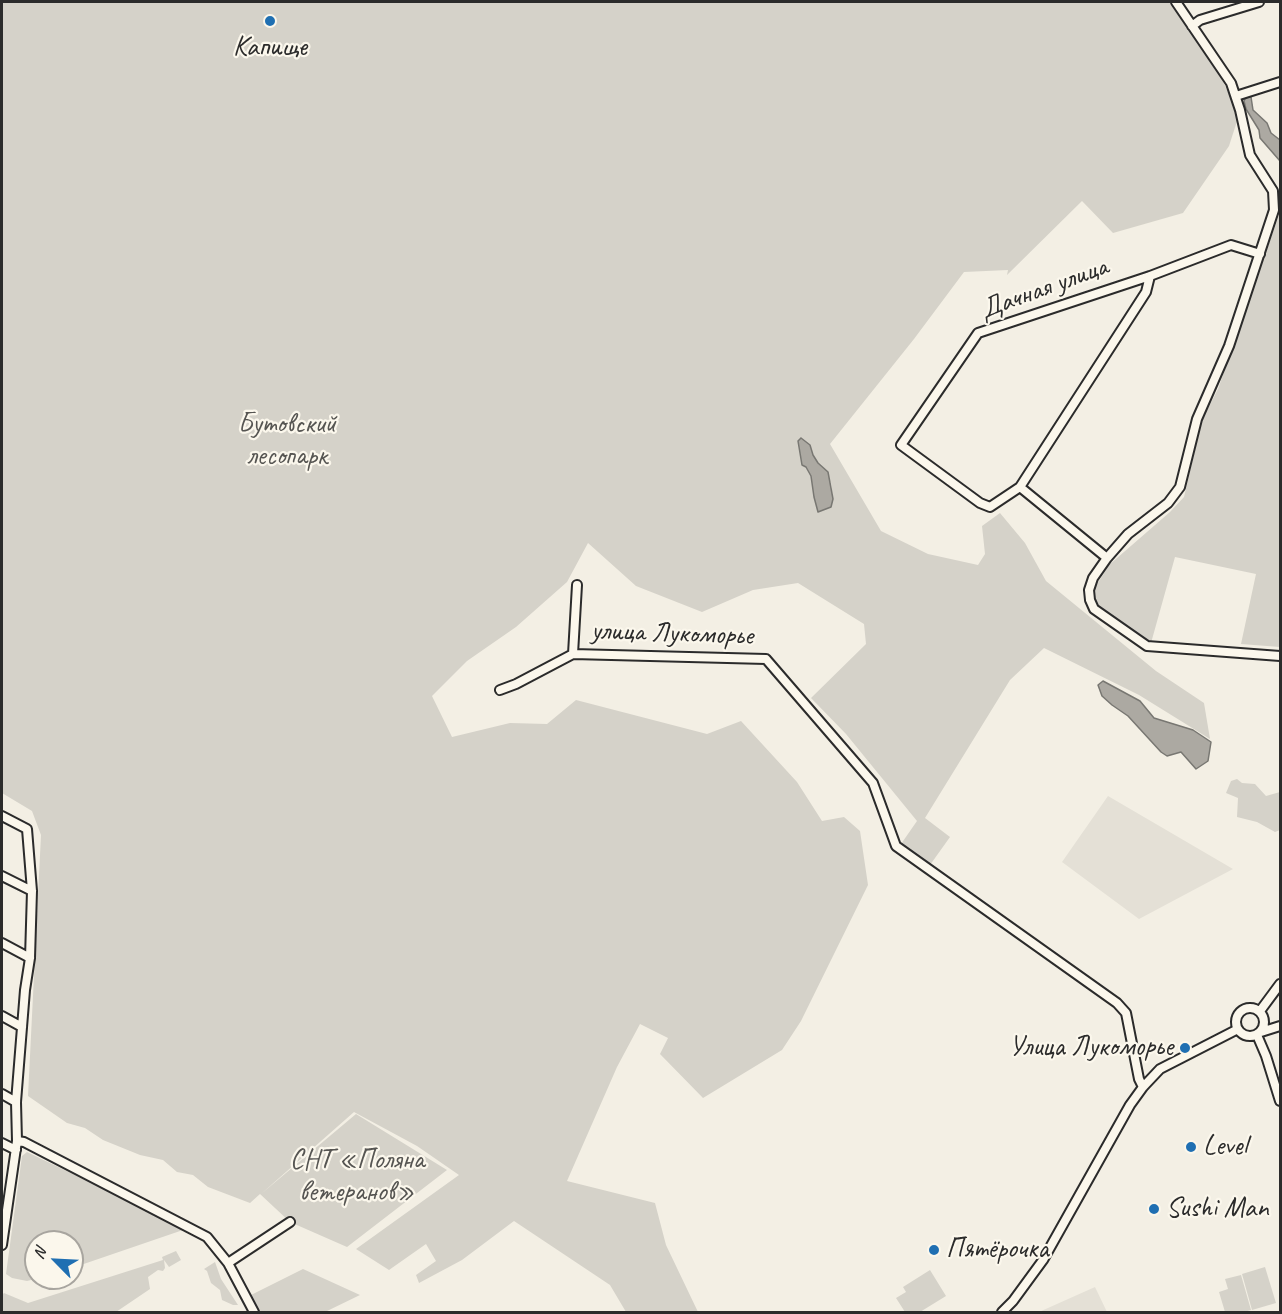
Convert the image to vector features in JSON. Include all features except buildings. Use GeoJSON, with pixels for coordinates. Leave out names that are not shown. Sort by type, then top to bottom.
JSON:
{"type":"FeatureCollection","features":[{"type":"Feature","properties":{"kind":"street"},"geometry":{"type":"LineString","coordinates":[[1176,2],[1223,70],[1236,96],[1250,155],[1274,191],[1274,210],[1229,346],[1197,420],[1180,487],[1168,503],[1128,534],[1107,558],[1093,578],[1089,590],[1090,600],[1094,609],[1140,642],[1153,647],[1281,656]]}},
{"type":"Feature","properties":{"kind":"street"},"geometry":{"type":"LineString","coordinates":[[1192,26],[1200,20],[1259,2]]}},
{"type":"Feature","properties":{"kind":"street"},"geometry":{"type":"LineString","coordinates":[[1236,96],[1281,82]]}},
{"type":"Feature","properties":{"kind":"street","name":"Дачная улица"},"geometry":{"type":"LineString","coordinates":[[1150,276],[1146,292],[1020,487],[990,507],[980,503],[902,445],[978,333],[1150,276],[1231,244],[1260,254]]}},
{"type":"Feature","properties":{"kind":"street"},"geometry":{"type":"LineString","coordinates":[[1020,487],[1107,558]]}},
{"type":"Feature","properties":{"kind":"street"},"geometry":{"type":"LineString","coordinates":[[573,654],[577,585]]}},
{"type":"Feature","properties":{"kind":"street","name":"улица Лукоморье"},"geometry":{"type":"LineString","coordinates":[[500,690],[573,654],[766,659],[873,783],[896,846],[1117,1003],[1126,1012],[1139,1079],[1143,1087]]}},
{"type":"Feature","properties":{"kind":"street"},"geometry":{"type":"LineString","coordinates":[[2,816],[27,829],[32,891],[30,958],[16,1102],[17,1145],[2,1245]]}},
{"type":"Feature","properties":{"kind":"street"},"geometry":{"type":"LineString","coordinates":[[2,876],[32,891]]}},
{"type":"Feature","properties":{"kind":"street"},"geometry":{"type":"LineString","coordinates":[[2,943],[30,958]]}},
{"type":"Feature","properties":{"kind":"street"},"geometry":{"type":"LineString","coordinates":[[1260,1011],[1281,984]]}},
{"type":"Feature","properties":{"kind":"street"},"geometry":{"type":"LineString","coordinates":[[1281,1026],[1259,1034],[1246,1036],[1238,1029],[1237,1018],[1249,1008],[1260,1011],[1265,1021],[1259,1034],[1281,1101]]}},
{"type":"Feature","properties":{"kind":"street"},"geometry":{"type":"LineString","coordinates":[[2,1016],[22,1027]]}},
{"type":"Feature","properties":{"kind":"street"},"geometry":{"type":"LineString","coordinates":[[1002,1312],[1017,1296],[1043,1260],[1130,1105],[1143,1087],[1160,1069],[1238,1029]]}},
{"type":"Feature","properties":{"kind":"street"},"geometry":{"type":"LineString","coordinates":[[2,1094],[16,1102]]}},
{"type":"Feature","properties":{"kind":"street"},"geometry":{"type":"LineString","coordinates":[[2,1143],[17,1145],[24,1142],[207,1237],[228,1263],[254,1312]]}},
{"type":"Feature","properties":{"kind":"street"},"geometry":{"type":"LineString","coordinates":[[228,1263],[290,1222]]}},
{"type":"Feature","properties":{"kind":"shaded area"},"geometry":{"type":"Polygon","coordinates":[[[1246,97],[1251,97],[1253,110],[1267,123],[1271,133],[1280,140],[1280,161],[1260,138],[1259,130],[1246,109],[1244,101],[1246,97]]]}},
{"type":"Feature","properties":{"kind":"shaded area"},"geometry":{"type":"Polygon","coordinates":[[[801,438],[810,445],[818,463],[828,472],[833,499],[831,507],[818,512],[811,476],[806,467],[802,465],[798,441],[801,438]]]}},
{"type":"Feature","properties":{"kind":"shaded area"},"geometry":{"type":"Polygon","coordinates":[[[1103,681],[1140,701],[1154,718],[1193,730],[1211,742],[1208,761],[1196,769],[1181,752],[1167,756],[1161,752],[1128,716],[1102,696],[1098,685],[1103,681]]]}},
{"type":"Feature","properties":{"kind":"shaded area"},"geometry":{"type":"Polygon","coordinates":[[[1108,796],[1233,869],[1139,919],[1062,862],[1108,796]]]}},
{"type":"Feature","properties":{"kind":"shaded area"},"geometry":{"type":"Polygon","coordinates":[[[1095,1287],[1107,1312],[1039,1312],[1095,1287]]]}},
{"type":"Feature","properties":{"kind":"green space","name":"Бутовский лесопарк"},"geometry":{"type":"Polygon","coordinates":[[[2,2],[1169,2],[1215,65],[1239,115],[1229,146],[1183,213],[1113,233],[1082,201],[1007,275],[1008,270],[964,272],[830,444],[881,531],[928,554],[978,565],[985,554],[982,526],[1000,513],[1025,543],[1046,581],[1156,671],[1204,703],[1210,739],[1139,695],[1044,648],[1010,680],[925,818],[950,837],[930,865],[901,844],[917,821],[846,734],[811,698],[866,644],[864,624],[798,583],[753,590],[702,612],[636,586],[588,543],[567,582],[516,627],[467,661],[432,696],[452,737],[510,723],[547,724],[576,700],[707,734],[741,721],[797,782],[822,821],[844,817],[860,831],[868,885],[801,1021],[782,1050],[703,1098],[660,1054],[668,1038],[640,1024],[617,1067],[567,1181],[655,1203],[666,1245],[698,1312],[626,1312],[610,1285],[514,1221],[462,1260],[419,1283],[416,1275],[436,1261],[426,1244],[389,1270],[356,1249],[459,1175],[417,1146],[354,1112],[261,1194],[356,1114],[447,1170],[347,1247],[290,1222],[260,1194],[250,1203],[208,1187],[193,1175],[177,1172],[163,1160],[140,1155],[103,1140],[85,1128],[67,1123],[28,1096],[41,835],[32,811],[2,793],[2,2]],[[798,441],[802,465],[806,467],[811,476],[818,511],[831,507],[833,499],[831,483],[813,455],[810,445],[798,441]]]}},
{"type":"Feature","properties":{"kind":"green space"},"geometry":{"type":"Polygon","coordinates":[[[1280,212],[1280,647],[1241,644],[1256,574],[1175,557],[1151,643],[1099,608],[1094,602],[1094,589],[1109,565],[1184,497],[1202,420],[1218,389],[1280,212]]]}},
{"type":"Feature","properties":{"kind":"green space"},"geometry":{"type":"Polygon","coordinates":[[[1237,779],[1242,783],[1255,784],[1266,796],[1280,792],[1280,830],[1275,832],[1257,822],[1237,817],[1238,798],[1226,793],[1231,781],[1237,779]]]}},
{"type":"Feature","properties":{"kind":"green space"},"geometry":{"type":"Polygon","coordinates":[[[27,1152],[150,1211],[183,1230],[84,1264],[84,1230],[24,1230],[24,1280],[12,1278],[6,1274],[22,1156],[27,1152]]]}},
{"type":"Feature","properties":{"kind":"green space"},"geometry":{"type":"Polygon","coordinates":[[[176,1251],[181,1260],[169,1267],[164,1260],[163,1271],[158,1270],[148,1277],[150,1289],[116,1312],[2,1312],[4,1293],[28,1303],[69,1290],[84,1290],[84,1285],[163,1260],[162,1257],[176,1251]]]}},
{"type":"Feature","properties":{"kind":"green space"},"geometry":{"type":"Polygon","coordinates":[[[215,1262],[221,1279],[238,1305],[222,1300],[220,1290],[211,1283],[204,1269],[215,1262]]]}},
{"type":"Feature","properties":{"kind":"green space"},"geometry":{"type":"Polygon","coordinates":[[[1265,1267],[1276,1303],[1252,1310],[1242,1274],[1265,1267]]]}},
{"type":"Feature","properties":{"kind":"green space"},"geometry":{"type":"Polygon","coordinates":[[[303,1269],[360,1295],[325,1312],[261,1312],[251,1295],[303,1269]]]}},
{"type":"Feature","properties":{"kind":"green space"},"geometry":{"type":"Polygon","coordinates":[[[930,1270],[946,1296],[920,1312],[905,1312],[896,1298],[906,1292],[903,1287],[930,1270]]]}},
{"type":"Feature","properties":{"kind":"green space"},"geometry":{"type":"Polygon","coordinates":[[[1241,1275],[1251,1310],[1225,1312],[1219,1292],[1228,1289],[1225,1279],[1241,1275]]]}},
{"type":"Feature","properties":{"kind":"place","name":"Капище"},"geometry":{"type":"Point","coordinates":[270,21]}},
{"type":"Feature","properties":{"kind":"place","name":"Улица Лукоморье"},"geometry":{"type":"Point","coordinates":[1185,1048]}},
{"type":"Feature","properties":{"kind":"place","name":"Level"},"geometry":{"type":"Point","coordinates":[1191,1147]}},
{"type":"Feature","properties":{"kind":"place","name":"Sushi Man"},"geometry":{"type":"Point","coordinates":[1154,1209]}},
{"type":"Feature","properties":{"kind":"place","name":"Пятёрочка"},"geometry":{"type":"Point","coordinates":[934,1250]}},
{"type":"Feature","properties":{"kind":"park label","name":"СНТ «Поляна ветеранов»"},"geometry":{"type":"Point","coordinates":[357,1177]}}]}
